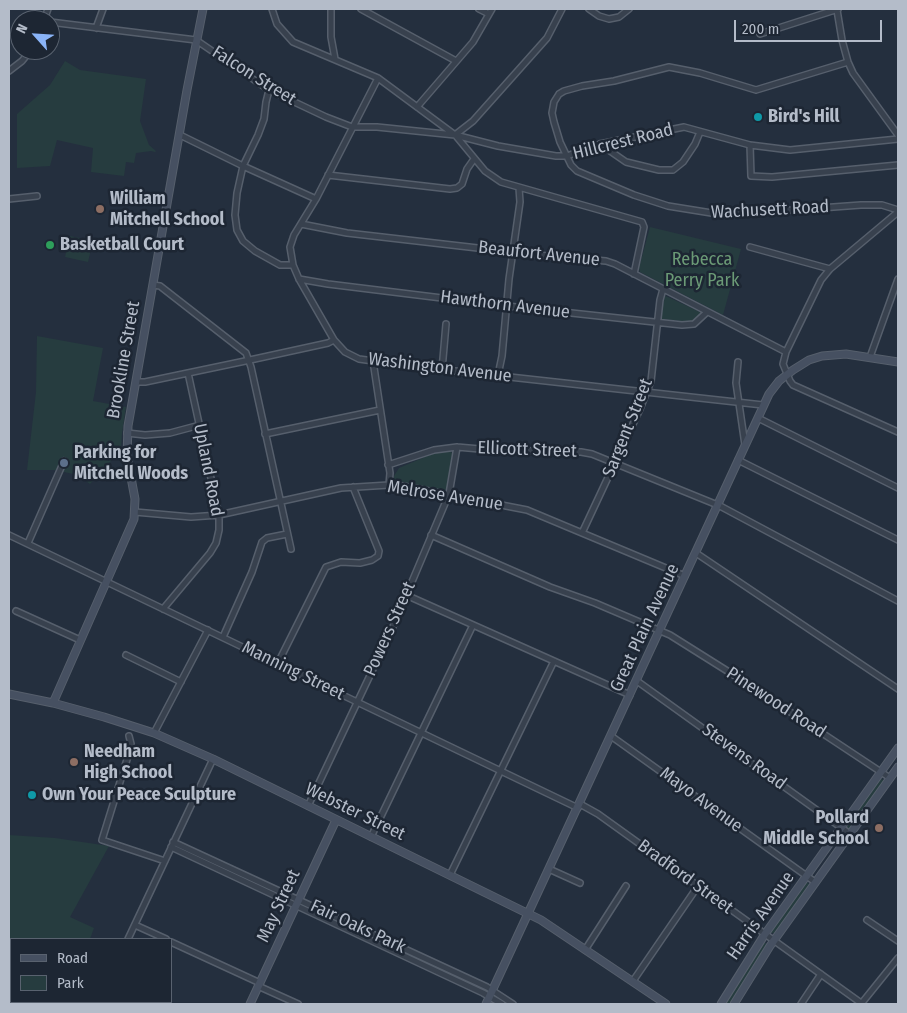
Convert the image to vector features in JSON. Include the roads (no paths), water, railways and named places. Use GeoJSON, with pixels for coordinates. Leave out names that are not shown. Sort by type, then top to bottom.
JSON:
{"type":"FeatureCollection","features":[{"type":"Feature","properties":{"kind":"street"},"geometry":{"type":"LineString","coordinates":[[96,28],[103,9]]}},
{"type":"Feature","properties":{"kind":"street","name":"Brookline Street"},"geometry":{"type":"LineString","coordinates":[[53,703],[129,533],[135,512],[135,493],[127,456],[127,433],[203,9]]}},
{"type":"Feature","properties":{"kind":"street","name":"Hillcrest Road"},"geometry":{"type":"LineString","coordinates":[[272,9],[276,24],[293,42],[378,78],[456,135],[521,150],[567,156],[600,144],[684,127],[750,145],[790,150],[898,137]]}},
{"type":"Feature","properties":{"kind":"street"},"geometry":{"type":"LineString","coordinates":[[331,9],[331,37],[335,60]]}},
{"type":"Feature","properties":{"kind":"street"},"geometry":{"type":"LineString","coordinates":[[362,9],[456,61]]}},
{"type":"Feature","properties":{"kind":"street"},"geometry":{"type":"LineString","coordinates":[[417,107],[473,42],[490,11],[479,9]]}},
{"type":"Feature","properties":{"kind":"street"},"geometry":{"type":"LineString","coordinates":[[562,9],[547,38],[540,47],[473,121],[456,135],[474,159],[492,177],[501,182],[642,222],[644,227],[634,274]]}},
{"type":"Feature","properties":{"kind":"street"},"geometry":{"type":"LineString","coordinates":[[589,9],[598,16],[609,19],[619,17],[629,9]]}},
{"type":"Feature","properties":{"kind":"street"},"geometry":{"type":"LineString","coordinates":[[760,34],[838,9],[848,62],[853,73],[898,137]]}},
{"type":"Feature","properties":{"kind":"street","name":"Falcon Street"},"geometry":{"type":"LineString","coordinates":[[60,23],[196,40],[269,90],[352,127],[376,126],[456,135]]}},
{"type":"Feature","properties":{"kind":"street"},"geometry":{"type":"LineString","coordinates":[[9,71],[23,60]]}},
{"type":"Feature","properties":{"kind":"street","name":"Wachusett Road"},"geometry":{"type":"LineString","coordinates":[[848,62],[756,90],[700,73],[669,68],[564,91],[559,94],[554,102],[552,113],[560,142],[571,165],[577,171],[591,178],[668,206],[724,215],[882,204],[898,211]]}},
{"type":"Feature","properties":{"kind":"street"},"geometry":{"type":"LineString","coordinates":[[269,90],[264,119],[242,166],[236,208],[237,230],[243,241],[255,251],[280,265],[293,265],[290,247],[378,78]]}},
{"type":"Feature","properties":{"kind":"street"},"geometry":{"type":"LineString","coordinates":[[600,144],[626,162],[659,170],[673,170],[683,162],[695,144],[700,132]]}},
{"type":"Feature","properties":{"kind":"street"},"geometry":{"type":"LineString","coordinates":[[180,135],[242,166],[316,199]]}},
{"type":"Feature","properties":{"kind":"street"},"geometry":{"type":"LineString","coordinates":[[750,145],[751,176],[772,177],[898,164]]}},
{"type":"Feature","properties":{"kind":"street"},"geometry":{"type":"LineString","coordinates":[[328,176],[450,190],[462,184],[467,169],[474,159]]}},
{"type":"Feature","properties":{"kind":"street"},"geometry":{"type":"LineString","coordinates":[[498,375],[502,356],[520,202],[519,188]]}},
{"type":"Feature","properties":{"kind":"street"},"geometry":{"type":"LineString","coordinates":[[9,199],[37,196]]}},
{"type":"Feature","properties":{"kind":"street"},"geometry":{"type":"LineString","coordinates":[[898,211],[830,269],[821,280],[786,352],[783,364],[793,385],[898,432]]}},
{"type":"Feature","properties":{"kind":"street","name":"Beaufort Avenue"},"geometry":{"type":"LineString","coordinates":[[301,224],[312,228],[347,233],[606,261],[786,352]]}},
{"type":"Feature","properties":{"kind":"street"},"geometry":{"type":"LineString","coordinates":[[750,246],[830,269]]}},
{"type":"Feature","properties":{"kind":"street","name":"Washington Avenue"},"geometry":{"type":"LineString","coordinates":[[293,265],[334,340],[345,352],[359,359],[442,370],[763,405]]}},
{"type":"Feature","properties":{"kind":"street","name":"Hawthorn Avenue"},"geometry":{"type":"LineString","coordinates":[[299,279],[507,306],[689,325],[699,321],[707,312]]}},
{"type":"Feature","properties":{"kind":"street"},"geometry":{"type":"LineString","coordinates":[[870,357],[898,279]]}},
{"type":"Feature","properties":{"kind":"street"},"geometry":{"type":"LineString","coordinates":[[153,285],[160,286],[246,353],[250,360],[290,549]]}},
{"type":"Feature","properties":{"kind":"street","name":"Sargent Street"},"geometry":{"type":"LineString","coordinates":[[582,533],[651,382],[657,322],[663,289]]}},
{"type":"Feature","properties":{"kind":"street"},"geometry":{"type":"LineString","coordinates":[[442,370],[446,324]]}},
{"type":"Feature","properties":{"kind":"street"},"geometry":{"type":"LineString","coordinates":[[136,382],[250,360],[328,343],[334,340]]}},
{"type":"Feature","properties":{"kind":"street","name":"Great Plain Avenue"},"geometry":{"type":"LineString","coordinates":[[486,1004],[686,576],[763,405],[772,390],[787,374],[801,364],[822,356],[840,354],[898,362]]}},
{"type":"Feature","properties":{"kind":"street"},"geometry":{"type":"LineString","coordinates":[[373,361],[390,473],[389,486]]}},
{"type":"Feature","properties":{"kind":"street"},"geometry":{"type":"LineString","coordinates":[[738,362],[736,383],[745,445]]}},
{"type":"Feature","properties":{"kind":"street","name":"Upland Road"},"geometry":{"type":"LineString","coordinates":[[164,609],[213,548],[219,530],[219,515],[188,373]]}},
{"type":"Feature","properties":{"kind":"street"},"geometry":{"type":"LineString","coordinates":[[265,434],[380,410]]}},
{"type":"Feature","properties":{"kind":"street"},"geometry":{"type":"LineString","coordinates":[[758,418],[898,488]]}},
{"type":"Feature","properties":{"kind":"street"},"geometry":{"type":"LineString","coordinates":[[127,433],[145,435],[170,433],[200,425]]}},
{"type":"Feature","properties":{"kind":"street","name":"Ellicott Street"},"geometry":{"type":"LineString","coordinates":[[388,465],[434,450],[458,447],[491,450],[581,452],[718,505],[898,602]]}},
{"type":"Feature","properties":{"kind":"street","name":"Powers Street"},"geometry":{"type":"LineString","coordinates":[[308,806],[392,629],[449,494],[458,447]]}},
{"type":"Feature","properties":{"kind":"street"},"geometry":{"type":"LineString","coordinates":[[738,460],[898,540]]}},
{"type":"Feature","properties":{"kind":"street"},"geometry":{"type":"LineString","coordinates":[[28,543],[64,461]]}},
{"type":"Feature","properties":{"kind":"street","name":"Melrose Avenue"},"geometry":{"type":"LineString","coordinates":[[135,512],[191,517],[219,515],[353,487],[389,486],[449,494],[527,510],[686,576]]}},
{"type":"Feature","properties":{"kind":"street"},"geometry":{"type":"LineString","coordinates":[[278,664],[326,567],[341,562],[360,563],[372,560],[378,556],[379,552],[353,487]]}},
{"type":"Feature","properties":{"kind":"street"},"geometry":{"type":"LineString","coordinates":[[223,637],[252,572],[262,542],[267,538],[287,534]]}},
{"type":"Feature","properties":{"kind":"street","name":"Manning Street"},"geometry":{"type":"LineString","coordinates":[[9,535],[579,806]]}},
{"type":"Feature","properties":{"kind":"street","name":"Pinewood Road"},"geometry":{"type":"LineString","coordinates":[[431,535],[550,587],[660,631],[748,684],[890,778]]}},
{"type":"Feature","properties":{"kind":"street"},"geometry":{"type":"LineString","coordinates":[[696,554],[898,689]]}},
{"type":"Feature","properties":{"kind":"street"},"geometry":{"type":"LineString","coordinates":[[406,595],[630,695]]}},
{"type":"Feature","properties":{"kind":"street"},"geometry":{"type":"LineString","coordinates":[[16,610],[80,640]]}},
{"type":"Feature","properties":{"kind":"street"},"geometry":{"type":"LineString","coordinates":[[371,837],[474,625]]}},
{"type":"Feature","properties":{"kind":"street"},"geometry":{"type":"LineString","coordinates":[[154,733],[208,630]]}},
{"type":"Feature","properties":{"kind":"street"},"geometry":{"type":"LineString","coordinates":[[126,655],[181,682]]}},
{"type":"Feature","properties":{"kind":"street"},"geometry":{"type":"LineString","coordinates":[[450,875],[554,661]]}},
{"type":"Feature","properties":{"kind":"street","name":"Stevens Road"},"geometry":{"type":"LineString","coordinates":[[637,681],[850,834]]}},
{"type":"Feature","properties":{"kind":"street","name":"Webster Street"},"geometry":{"type":"LineString","coordinates":[[9,694],[53,703],[104,717],[154,733],[213,759],[528,914],[586,950],[666,1004]]}},
{"type":"Feature","properties":{"kind":"street"},"geometry":{"type":"LineString","coordinates":[[129,736],[131,744],[129,753],[102,840],[165,861]]}},
{"type":"Feature","properties":{"kind":"street","name":"Mayo Avenue"},"geometry":{"type":"LineString","coordinates":[[611,736],[815,882]]}},
{"type":"Feature","properties":{"kind":"street","name":"Harris Avenue"},"geometry":{"type":"LineString","coordinates":[[721,1004],[765,934],[898,748]]}},
{"type":"Feature","properties":{"kind":"street"},"geometry":{"type":"LineString","coordinates":[[128,938],[213,759]]}},
{"type":"Feature","properties":{"kind":"street","name":"Harris Avenue"},"geometry":{"type":"LineString","coordinates":[[734,1004],[774,940],[898,767]]}},
{"type":"Feature","properties":{"kind":"street","name":"Bradford Street"},"geometry":{"type":"LineString","coordinates":[[579,806],[598,814],[861,1004]]}},
{"type":"Feature","properties":{"kind":"street","name":"May Street"},"geometry":{"type":"LineString","coordinates":[[250,1004],[336,820]]}},
{"type":"Feature","properties":{"kind":"street","name":"Fair Oaks Park"},"geometry":{"type":"LineString","coordinates":[[172,845],[297,903],[389,949],[491,993],[502,1004]]}},
{"type":"Feature","properties":{"kind":"street"},"geometry":{"type":"LineString","coordinates":[[549,869],[580,883]]}},
{"type":"Feature","properties":{"kind":"street"},"geometry":{"type":"LineString","coordinates":[[586,950],[626,886]]}},
{"type":"Feature","properties":{"kind":"street"},"geometry":{"type":"LineString","coordinates":[[633,981],[698,886]]}},
{"type":"Feature","properties":{"kind":"street","name":"Fair Oaks Park"},"geometry":{"type":"LineString","coordinates":[[297,903],[392,943],[513,1004]]}},
{"type":"Feature","properties":{"kind":"street"},"geometry":{"type":"LineString","coordinates":[[867,920],[898,941]]}},
{"type":"Feature","properties":{"kind":"street"},"geometry":{"type":"LineString","coordinates":[[135,925],[164,938]]}},
{"type":"Feature","properties":{"kind":"street"},"geometry":{"type":"LineString","coordinates":[[172,942],[298,1004]]}},
{"type":"Feature","properties":{"kind":"street"},"geometry":{"type":"LineString","coordinates":[[389,949],[392,943]]}},
{"type":"Feature","properties":{"kind":"street"},"geometry":{"type":"LineString","coordinates":[[861,1004],[898,958]]}},
{"type":"Feature","properties":{"kind":"street"},"geometry":{"type":"LineString","coordinates":[[801,1004],[821,974]]}},
{"type":"Feature","properties":{"kind":"place","name":"Bird's Hill"},"geometry":{"type":"Point","coordinates":[758,117]}},
{"type":"Feature","properties":{"kind":"place","name":"William Mitchell School"},"geometry":{"type":"Point","coordinates":[100,209]}},
{"type":"Feature","properties":{"kind":"place","name":"Basketball Court"},"geometry":{"type":"Point","coordinates":[50,245]}},
{"type":"Feature","properties":{"kind":"place","name":"Parking for Mitchell Woods"},"geometry":{"type":"Point","coordinates":[64,463]}},
{"type":"Feature","properties":{"kind":"place","name":"Needham High School"},"geometry":{"type":"Point","coordinates":[74,762]}},
{"type":"Feature","properties":{"kind":"place","name":"Own Your Peace Sculpture"},"geometry":{"type":"Point","coordinates":[32,795]}},
{"type":"Feature","properties":{"kind":"place","name":"Pollard Middle School"},"geometry":{"type":"Point","coordinates":[879,828]}},
{"type":"Feature","properties":{"kind":"park label","name":"Rebecca Perry Park"},"geometry":{"type":"Point","coordinates":[702,270]}}]}
